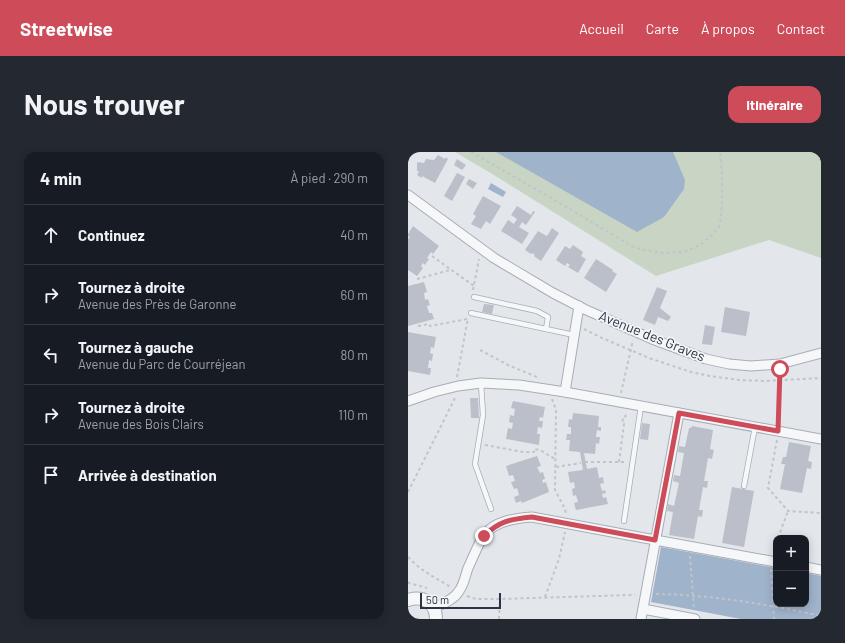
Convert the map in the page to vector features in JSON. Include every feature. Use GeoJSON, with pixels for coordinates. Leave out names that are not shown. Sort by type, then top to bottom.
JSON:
{"type":"FeatureCollection","features":[{"type":"Feature","properties":{"kind":"street","name":"Avenue des Graves"},"geometry":{"type":"LineString","coordinates":[[408,195],[494,258],[553,293],[652,339],[706,359],[729,364],[751,366],[780,364],[821,352]]}},
{"type":"Feature","properties":{"kind":"street","name":"Avenue des Graves"},"geometry":{"type":"LineString","coordinates":[[565,392],[579,306]]}},
{"type":"Feature","properties":{"kind":"street"},"geometry":{"type":"LineString","coordinates":[[408,401],[458,386],[481,383],[519,385],[565,392],[821,439]]}},
{"type":"Feature","properties":{"kind":"street"},"geometry":{"type":"LineString","coordinates":[[641,619],[679,413]]}},
{"type":"Feature","properties":{"kind":"street"},"geometry":{"type":"LineString","coordinates":[[408,600],[419,598],[425,600],[430,603],[435,614],[459,591],[484,536],[491,529],[502,522],[518,518],[532,517],[773,561]]}},
{"type":"Feature","properties":{"kind":"street"},"geometry":{"type":"LineString","coordinates":[[809,568],[821,570]]}},
{"type":"Feature","properties":{"kind":"street"},"geometry":{"type":"LineString","coordinates":[[643,609],[695,616]]}},
{"type":"Feature","properties":{"kind":"lane"},"geometry":{"type":"LineString","coordinates":[[474,297],[537,311],[548,317],[546,329]]}},
{"type":"Feature","properties":{"kind":"lane"},"geometry":{"type":"LineString","coordinates":[[471,313],[574,335]]}},
{"type":"Feature","properties":{"kind":"lane"},"geometry":{"type":"LineString","coordinates":[[481,383],[484,415],[475,464],[491,509]]}},
{"type":"Feature","properties":{"kind":"lane"},"geometry":{"type":"LineString","coordinates":[[624,521],[641,406]]}},
{"type":"Feature","properties":{"kind":"lane"},"geometry":{"type":"LineString","coordinates":[[744,486],[755,427]]}},
{"type":"Feature","properties":{"kind":"path"},"geometry":{"type":"LineString","coordinates":[[471,152],[635,248],[663,253],[686,251],[700,245],[712,236],[719,227],[722,202],[720,152]]}},
{"type":"Feature","properties":{"kind":"path"},"geometry":{"type":"LineString","coordinates":[[432,256],[474,286]]}},
{"type":"Feature","properties":{"kind":"path"},"geometry":{"type":"LineString","coordinates":[[417,278],[451,270]]}},
{"type":"Feature","properties":{"kind":"path"},"geometry":{"type":"LineString","coordinates":[[418,326],[429,324],[430,326],[468,318]]}},
{"type":"Feature","properties":{"kind":"path"},"geometry":{"type":"LineString","coordinates":[[619,402],[635,332]]}},
{"type":"Feature","properties":{"kind":"path"},"geometry":{"type":"LineString","coordinates":[[480,350],[510,366],[541,379]]}},
{"type":"Feature","properties":{"kind":"path"},"geometry":{"type":"LineString","coordinates":[[780,364],[778,431],[768,488],[788,511],[821,512]]}},
{"type":"Feature","properties":{"kind":"path"},"geometry":{"type":"LineString","coordinates":[[545,597],[559,559],[567,517],[565,509],[555,490],[556,410],[552,397]]}},
{"type":"Feature","properties":{"kind":"path"},"geometry":{"type":"LineString","coordinates":[[619,462],[624,424],[622,423],[623,419],[625,419],[626,411]]}},
{"type":"Feature","properties":{"kind":"path"},"geometry":{"type":"LineString","coordinates":[[478,444],[523,452],[534,452],[534,449],[540,450],[556,459]]}},
{"type":"Feature","properties":{"kind":"path"},"geometry":{"type":"LineString","coordinates":[[556,467],[581,462]]}},
{"type":"Feature","properties":{"kind":"path"},"geometry":{"type":"LineString","coordinates":[[585,462],[632,463]]}},
{"type":"Feature","properties":{"kind":"path"},"geometry":{"type":"LineString","coordinates":[[779,535],[788,511]]}},
{"type":"Feature","properties":{"kind":"path"},"geometry":{"type":"LineString","coordinates":[[689,551],[695,616]]}},
{"type":"Feature","properties":{"kind":"path"},"geometry":{"type":"LineString","coordinates":[[408,557],[414,564],[430,576],[467,596],[476,599],[635,594]]}},
{"type":"Feature","properties":{"kind":"path"},"geometry":{"type":"LineString","coordinates":[[773,562],[770,566],[773,597]]}},
{"type":"Feature","properties":{"kind":"path"},"geometry":{"type":"LineString","coordinates":[[651,594],[723,598],[773,607]]}},
{"type":"Feature","properties":{"kind":"path"},"geometry":{"type":"LineString","coordinates":[[499,619],[500,599]]}},
{"type":"Feature","properties":{"kind":"path"},"geometry":{"type":"LineString","coordinates":[[774,619],[774,607],[821,616]]}},
{"type":"Feature","properties":{"kind":"green space"},"geometry":{"type":"Polygon","coordinates":[[[455,152],[821,152],[821,258],[769,240],[656,276],[455,152]]]}},
{"type":"Feature","properties":{"kind":"water"},"geometry":{"type":"Polygon","coordinates":[[[496,152],[673,152],[685,180],[684,189],[664,217],[637,232],[496,152]]]}},
{"type":"Feature","properties":{"kind":"water"},"geometry":{"type":"Polygon","coordinates":[[[491,183],[506,192],[503,197],[488,189],[491,183]]]}},
{"type":"Feature","properties":{"kind":"water"},"geometry":{"type":"Polygon","coordinates":[[[661,547],[773,567],[773,607],[809,607],[809,574],[821,576],[821,619],[741,619],[651,602],[661,547]]]}},
{"type":"Feature","properties":{"kind":"building"},"geometry":{"type":"Polygon","coordinates":[[[438,155],[448,159],[435,183],[417,175],[419,171],[417,171],[417,162],[424,163],[426,159],[434,160],[438,155]]]}},
{"type":"Feature","properties":{"kind":"building"},"geometry":{"type":"Polygon","coordinates":[[[457,159],[466,165],[462,170],[454,165],[457,159]]]}},
{"type":"Feature","properties":{"kind":"building"},"geometry":{"type":"Polygon","coordinates":[[[457,173],[465,177],[452,201],[444,196],[457,173]]]}},
{"type":"Feature","properties":{"kind":"building"},"geometry":{"type":"Polygon","coordinates":[[[469,179],[477,183],[473,189],[466,184],[469,179]]]}},
{"type":"Feature","properties":{"kind":"building"},"geometry":{"type":"Polygon","coordinates":[[[483,196],[501,206],[490,224],[486,221],[481,229],[471,224],[476,216],[473,214],[483,196]]]}},
{"type":"Feature","properties":{"kind":"building"},"geometry":{"type":"Polygon","coordinates":[[[517,206],[531,215],[533,211],[535,212],[526,225],[522,222],[519,227],[529,233],[522,244],[501,231],[508,220],[514,224],[517,219],[511,215],[517,206]]]}},
{"type":"Feature","properties":{"kind":"building"},"geometry":{"type":"Polygon","coordinates":[[[413,226],[439,246],[433,254],[431,252],[427,258],[429,259],[425,265],[423,263],[421,266],[423,268],[417,276],[408,270],[408,239],[410,237],[408,234],[413,226]]]}},
{"type":"Feature","properties":{"kind":"building"},"geometry":{"type":"Polygon","coordinates":[[[552,228],[559,233],[541,261],[534,256],[535,255],[525,250],[538,231],[547,236],[552,228]]]}},
{"type":"Feature","properties":{"kind":"building"},"geometry":{"type":"Polygon","coordinates":[[[573,245],[583,252],[581,256],[586,259],[578,273],[568,267],[570,265],[567,263],[565,266],[556,260],[565,246],[570,249],[573,245]]]}},
{"type":"Feature","properties":{"kind":"building"},"geometry":{"type":"Polygon","coordinates":[[[596,259],[617,274],[606,292],[584,278],[596,259]]]}},
{"type":"Feature","properties":{"kind":"building"},"geometry":{"type":"Polygon","coordinates":[[[424,282],[427,292],[424,293],[425,300],[428,299],[430,305],[427,306],[429,313],[432,313],[434,319],[408,326],[408,286],[424,282]]]}},
{"type":"Feature","properties":{"kind":"building"},"geometry":{"type":"Polygon","coordinates":[[[657,287],[667,291],[660,308],[671,317],[668,321],[658,317],[655,325],[643,320],[657,287]]]}},
{"type":"Feature","properties":{"kind":"building"},"geometry":{"type":"Polygon","coordinates":[[[484,304],[494,305],[492,314],[482,312],[484,304]]]}},
{"type":"Feature","properties":{"kind":"building"},"geometry":{"type":"Polygon","coordinates":[[[725,307],[750,312],[746,336],[721,332],[725,307]]]}},
{"type":"Feature","properties":{"kind":"building"},"geometry":{"type":"Polygon","coordinates":[[[705,325],[715,327],[712,345],[702,344],[705,325]]]}},
{"type":"Feature","properties":{"kind":"building"},"geometry":{"type":"Polygon","coordinates":[[[408,332],[436,337],[434,348],[431,347],[430,353],[433,354],[432,361],[429,360],[428,368],[431,368],[430,375],[408,371],[408,332]]]}},
{"type":"Feature","properties":{"kind":"building"},"geometry":{"type":"Polygon","coordinates":[[[470,398],[478,398],[479,418],[471,418],[470,398]]]}},
{"type":"Feature","properties":{"kind":"building"},"geometry":{"type":"Polygon","coordinates":[[[513,401],[545,407],[543,418],[540,417],[539,421],[543,421],[542,428],[538,427],[537,434],[540,434],[539,445],[506,439],[508,428],[512,429],[513,423],[509,422],[510,415],[514,416],[515,409],[511,408],[513,401]]]}},
{"type":"Feature","properties":{"kind":"building"},"geometry":{"type":"Polygon","coordinates":[[[573,413],[599,416],[598,427],[601,427],[601,431],[597,430],[596,437],[600,437],[599,444],[596,443],[595,454],[584,453],[587,469],[597,467],[599,478],[603,477],[604,483],[600,484],[602,491],[605,490],[606,493],[602,494],[603,498],[606,497],[608,504],[576,510],[574,503],[578,502],[576,495],[573,496],[572,489],[575,488],[574,482],[570,483],[568,472],[583,470],[580,452],[569,451],[570,440],[566,440],[567,434],[571,434],[571,427],[568,427],[569,419],[572,420],[573,413]]]}},
{"type":"Feature","properties":{"kind":"building"},"geometry":{"type":"Polygon","coordinates":[[[642,423],[650,424],[648,440],[640,439],[642,423]]]}},
{"type":"Feature","properties":{"kind":"building"},"geometry":{"type":"Polygon","coordinates":[[[692,426],[713,430],[710,449],[714,450],[712,459],[708,458],[704,481],[708,481],[707,488],[703,487],[699,510],[703,510],[702,517],[698,516],[694,539],[669,535],[673,512],[667,511],[668,504],[674,506],[679,483],[673,481],[674,475],[680,476],[684,453],[678,452],[679,446],[685,447],[689,428],[692,426]]]}},
{"type":"Feature","properties":{"kind":"building"},"geometry":{"type":"Polygon","coordinates":[[[789,442],[811,446],[808,461],[812,462],[811,469],[807,468],[802,493],[780,489],[785,464],[781,464],[783,457],[786,457],[789,442]]]}},
{"type":"Feature","properties":{"kind":"building"},"geometry":{"type":"Polygon","coordinates":[[[537,456],[541,466],[537,467],[540,473],[543,472],[545,479],[542,480],[543,483],[546,482],[549,492],[522,503],[521,501],[516,503],[514,497],[519,495],[517,488],[514,489],[511,482],[515,481],[513,475],[509,476],[506,466],[537,456]]]}},
{"type":"Feature","properties":{"kind":"building"},"geometry":{"type":"Polygon","coordinates":[[[732,487],[754,491],[744,547],[722,543],[732,487]]]}},
{"type":"Feature","properties":{"kind":"route"},"geometry":{"type":"LineString","coordinates":[[484,536],[491,529],[502,522],[518,518],[532,517],[655,540],[679,413],[778,431],[780,369]]}}]}
